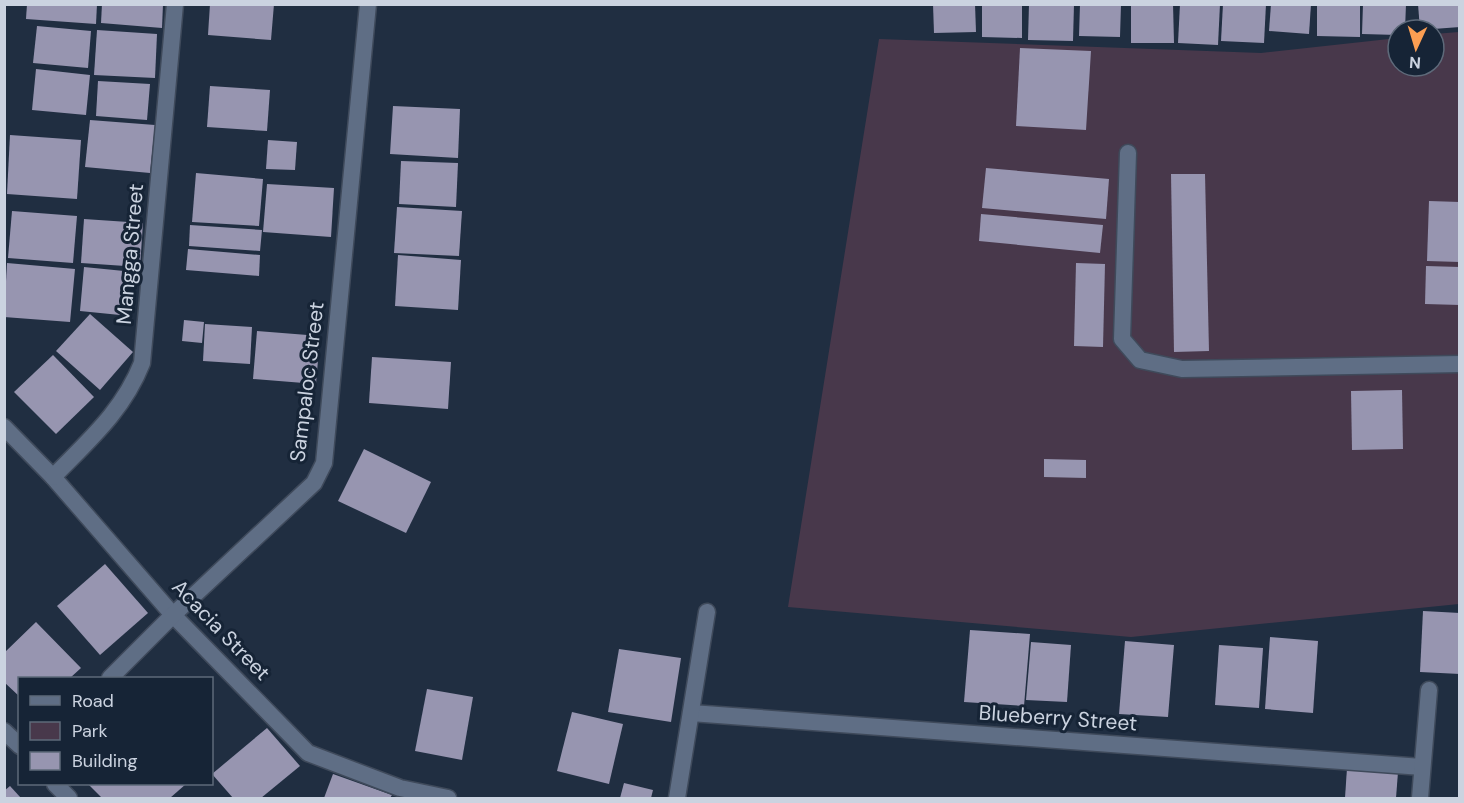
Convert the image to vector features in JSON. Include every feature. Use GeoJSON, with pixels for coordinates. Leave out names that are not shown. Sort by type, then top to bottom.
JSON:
{"type":"FeatureCollection","features":[{"type":"Feature","properties":{"kind":"street","name":"Mangga Street"},"geometry":{"type":"LineString","coordinates":[[53,477],[111,417],[131,391],[142,363],[175,4]]}},
{"type":"Feature","properties":{"kind":"street","name":"Sampaloc Street"},"geometry":{"type":"LineString","coordinates":[[111,677],[173,615],[314,483],[324,463],[368,4]]}},
{"type":"Feature","properties":{"kind":"street"},"geometry":{"type":"LineString","coordinates":[[1128,153],[1122,339],[1140,360],[1182,369],[1460,364]]}},
{"type":"Feature","properties":{"kind":"street","name":"Acacia Street"},"geometry":{"type":"LineString","coordinates":[[4,427],[53,477],[173,615],[308,753],[400,788],[448,798]]}},
{"type":"Feature","properties":{"kind":"street"},"geometry":{"type":"LineString","coordinates":[[677,798],[707,612]]}},
{"type":"Feature","properties":{"kind":"street"},"geometry":{"type":"LineString","coordinates":[[1420,798],[1429,690]]}},
{"type":"Feature","properties":{"kind":"street","name":"Blueberry Street"},"geometry":{"type":"LineString","coordinates":[[691,713],[1422,767]]}},
{"type":"Feature","properties":{"kind":"street"},"geometry":{"type":"LineString","coordinates":[[4,731],[18,744]]}},
{"type":"Feature","properties":{"kind":"street"},"geometry":{"type":"LineString","coordinates":[[57,785],[69,798]]}},
{"type":"Feature","properties":{"kind":"green space"},"geometry":{"type":"Polygon","coordinates":[[[1459,32],[1459,604],[1131,637],[788,607],[879,39],[1261,53],[1386,39],[1386,78],[1446,78],[1446,33],[1459,32]]]}},
{"type":"Feature","properties":{"kind":"building"},"geometry":{"type":"Polygon","coordinates":[[[27,4],[97,4],[96,24],[26,19],[27,4]]]}},
{"type":"Feature","properties":{"kind":"building"},"geometry":{"type":"Polygon","coordinates":[[[102,4],[163,4],[162,28],[101,23],[102,4]]]}},
{"type":"Feature","properties":{"kind":"building"},"geometry":{"type":"Polygon","coordinates":[[[210,4],[274,4],[271,40],[208,35],[210,4]]]}},
{"type":"Feature","properties":{"kind":"building"},"geometry":{"type":"Polygon","coordinates":[[[933,4],[975,4],[976,32],[934,33],[933,4]]]}},
{"type":"Feature","properties":{"kind":"building"},"geometry":{"type":"Polygon","coordinates":[[[982,4],[1022,4],[1022,38],[982,37],[982,4]]]}},
{"type":"Feature","properties":{"kind":"building"},"geometry":{"type":"Polygon","coordinates":[[[1029,4],[1074,4],[1073,41],[1028,40],[1029,4]]]}},
{"type":"Feature","properties":{"kind":"building"},"geometry":{"type":"Polygon","coordinates":[[[1080,4],[1121,4],[1120,37],[1079,36],[1080,4]]]}},
{"type":"Feature","properties":{"kind":"building"},"geometry":{"type":"Polygon","coordinates":[[[1173,4],[1174,43],[1131,43],[1131,5],[1173,4]]]}},
{"type":"Feature","properties":{"kind":"building"},"geometry":{"type":"Polygon","coordinates":[[[1180,4],[1220,4],[1218,45],[1178,43],[1180,4]]]}},
{"type":"Feature","properties":{"kind":"building"},"geometry":{"type":"Polygon","coordinates":[[[1223,4],[1266,4],[1264,43],[1221,41],[1223,4]]]}},
{"type":"Feature","properties":{"kind":"building"},"geometry":{"type":"Polygon","coordinates":[[[1271,4],[1311,4],[1309,34],[1269,31],[1271,4]]]}},
{"type":"Feature","properties":{"kind":"building"},"geometry":{"type":"Polygon","coordinates":[[[1363,4],[1406,4],[1405,18],[1386,18],[1386,35],[1362,34],[1363,4]]]}},
{"type":"Feature","properties":{"kind":"building"},"geometry":{"type":"Polygon","coordinates":[[[1418,4],[1460,4],[1460,27],[1446,28],[1446,18],[1419,18],[1418,4]]]}},
{"type":"Feature","properties":{"kind":"building"},"geometry":{"type":"Polygon","coordinates":[[[1317,5],[1360,5],[1360,37],[1317,36],[1317,5]]]}},
{"type":"Feature","properties":{"kind":"building"},"geometry":{"type":"Polygon","coordinates":[[[37,26],[91,31],[88,68],[33,63],[37,26]]]}},
{"type":"Feature","properties":{"kind":"building"},"geometry":{"type":"Polygon","coordinates":[[[97,30],[157,34],[155,78],[94,75],[97,30]]]}},
{"type":"Feature","properties":{"kind":"building"},"geometry":{"type":"Polygon","coordinates":[[[1020,48],[1091,51],[1086,130],[1016,126],[1020,48]]]}},
{"type":"Feature","properties":{"kind":"building"},"geometry":{"type":"Polygon","coordinates":[[[36,69],[90,75],[86,115],[32,110],[36,69]]]}},
{"type":"Feature","properties":{"kind":"building"},"geometry":{"type":"Polygon","coordinates":[[[98,81],[150,84],[147,120],[96,116],[98,81]]]}},
{"type":"Feature","properties":{"kind":"building"},"geometry":{"type":"Polygon","coordinates":[[[210,86],[270,90],[267,131],[207,127],[210,86]]]}},
{"type":"Feature","properties":{"kind":"building"},"geometry":{"type":"Polygon","coordinates":[[[393,106],[460,109],[458,158],[390,154],[393,106]]]}},
{"type":"Feature","properties":{"kind":"building"},"geometry":{"type":"Polygon","coordinates":[[[90,120],[155,125],[150,173],[85,167],[90,120]]]}},
{"type":"Feature","properties":{"kind":"building"},"geometry":{"type":"Polygon","coordinates":[[[10,135],[81,140],[77,199],[7,194],[10,135]]]}},
{"type":"Feature","properties":{"kind":"building"},"geometry":{"type":"Polygon","coordinates":[[[268,140],[297,142],[295,170],[266,169],[268,140]]]}},
{"type":"Feature","properties":{"kind":"building"},"geometry":{"type":"Polygon","coordinates":[[[401,161],[458,163],[456,207],[399,204],[401,161]]]}},
{"type":"Feature","properties":{"kind":"building"},"geometry":{"type":"Polygon","coordinates":[[[986,168],[1109,179],[1106,219],[982,208],[986,168]]]}},
{"type":"Feature","properties":{"kind":"building"},"geometry":{"type":"Polygon","coordinates":[[[196,173],[263,179],[259,226],[192,222],[196,173]]]}},
{"type":"Feature","properties":{"kind":"building"},"geometry":{"type":"Polygon","coordinates":[[[1171,174],[1205,174],[1209,351],[1174,352],[1171,174]]]}},
{"type":"Feature","properties":{"kind":"building"},"geometry":{"type":"Polygon","coordinates":[[[267,184],[334,188],[331,237],[263,232],[267,184]]]}},
{"type":"Feature","properties":{"kind":"building"},"geometry":{"type":"Polygon","coordinates":[[[1429,201],[1460,202],[1460,262],[1427,261],[1429,201]]]}},
{"type":"Feature","properties":{"kind":"building"},"geometry":{"type":"Polygon","coordinates":[[[397,207],[462,211],[459,256],[394,253],[397,207]]]}},
{"type":"Feature","properties":{"kind":"building"},"geometry":{"type":"Polygon","coordinates":[[[12,211],[77,216],[73,263],[8,258],[12,211]]]}},
{"type":"Feature","properties":{"kind":"building"},"geometry":{"type":"Polygon","coordinates":[[[981,214],[1103,225],[1100,253],[979,241],[981,214]]]}},
{"type":"Feature","properties":{"kind":"building"},"geometry":{"type":"Polygon","coordinates":[[[84,219],[143,223],[140,267],[81,263],[84,219]]]}},
{"type":"Feature","properties":{"kind":"building"},"geometry":{"type":"Polygon","coordinates":[[[190,225],[262,230],[260,251],[189,246],[190,225]]]}},
{"type":"Feature","properties":{"kind":"building"},"geometry":{"type":"Polygon","coordinates":[[[188,249],[260,255],[259,276],[186,270],[188,249]]]}},
{"type":"Feature","properties":{"kind":"building"},"geometry":{"type":"Polygon","coordinates":[[[398,255],[461,260],[458,310],[395,306],[398,255]]]}},
{"type":"Feature","properties":{"kind":"building"},"geometry":{"type":"Polygon","coordinates":[[[7,263],[75,269],[70,322],[4,317],[7,263]]]}},
{"type":"Feature","properties":{"kind":"building"},"geometry":{"type":"Polygon","coordinates":[[[1076,263],[1105,264],[1103,347],[1074,346],[1076,263]]]}},
{"type":"Feature","properties":{"kind":"building"},"geometry":{"type":"Polygon","coordinates":[[[1426,266],[1460,267],[1460,305],[1425,304],[1426,266]]]}},
{"type":"Feature","properties":{"kind":"building"},"geometry":{"type":"Polygon","coordinates":[[[84,267],[134,272],[130,316],[80,311],[84,267]]]}},
{"type":"Feature","properties":{"kind":"building"},"geometry":{"type":"Polygon","coordinates":[[[90,314],[133,352],[100,390],[56,351],[90,314]]]}},
{"type":"Feature","properties":{"kind":"building"},"geometry":{"type":"Polygon","coordinates":[[[184,320],[204,322],[202,343],[182,341],[184,320]]]}},
{"type":"Feature","properties":{"kind":"building"},"geometry":{"type":"Polygon","coordinates":[[[205,324],[252,327],[250,364],[203,361],[205,324]]]}},
{"type":"Feature","properties":{"kind":"building"},"geometry":{"type":"Polygon","coordinates":[[[257,331],[320,336],[316,384],[253,379],[257,331]]]}},
{"type":"Feature","properties":{"kind":"building"},"geometry":{"type":"Polygon","coordinates":[[[53,355],[94,397],[56,434],[14,392],[53,355]]]}},
{"type":"Feature","properties":{"kind":"building"},"geometry":{"type":"Polygon","coordinates":[[[372,357],[451,362],[448,409],[369,403],[372,357]]]}},
{"type":"Feature","properties":{"kind":"building"},"geometry":{"type":"Polygon","coordinates":[[[1402,390],[1403,449],[1352,450],[1351,391],[1402,390]]]}},
{"type":"Feature","properties":{"kind":"building"},"geometry":{"type":"Polygon","coordinates":[[[364,449],[431,482],[406,533],[338,501],[364,449]]]}},
{"type":"Feature","properties":{"kind":"building"},"geometry":{"type":"Polygon","coordinates":[[[1044,459],[1086,460],[1086,478],[1044,477],[1044,459]]]}},
{"type":"Feature","properties":{"kind":"building"},"geometry":{"type":"Polygon","coordinates":[[[105,564],[148,613],[100,655],[57,606],[105,564]]]}},
{"type":"Feature","properties":{"kind":"building"},"geometry":{"type":"Polygon","coordinates":[[[1423,611],[1460,613],[1460,674],[1420,672],[1423,611]]]}},
{"type":"Feature","properties":{"kind":"building"},"geometry":{"type":"Polygon","coordinates":[[[36,622],[81,668],[71,677],[18,677],[18,695],[4,682],[4,653],[36,622]]]}},
{"type":"Feature","properties":{"kind":"building"},"geometry":{"type":"Polygon","coordinates":[[[970,630],[1030,634],[1024,706],[964,702],[970,630]]]}},
{"type":"Feature","properties":{"kind":"building"},"geometry":{"type":"Polygon","coordinates":[[[1270,637],[1318,641],[1313,713],[1265,709],[1270,637]]]}},
{"type":"Feature","properties":{"kind":"building"},"geometry":{"type":"Polygon","coordinates":[[[1125,641],[1174,645],[1168,717],[1119,714],[1125,641]]]}},
{"type":"Feature","properties":{"kind":"building"},"geometry":{"type":"Polygon","coordinates":[[[1031,642],[1071,645],[1067,702],[1026,700],[1031,642]]]}},
{"type":"Feature","properties":{"kind":"building"},"geometry":{"type":"Polygon","coordinates":[[[1219,645],[1263,648],[1259,708],[1215,705],[1219,645]]]}},
{"type":"Feature","properties":{"kind":"building"},"geometry":{"type":"Polygon","coordinates":[[[619,649],[681,658],[671,722],[608,712],[619,649]]]}},
{"type":"Feature","properties":{"kind":"building"},"geometry":{"type":"Polygon","coordinates":[[[427,689],[473,697],[462,760],[415,751],[427,689]]]}},
{"type":"Feature","properties":{"kind":"building"},"geometry":{"type":"Polygon","coordinates":[[[572,712],[623,724],[609,784],[557,771],[572,712]]]}},
{"type":"Feature","properties":{"kind":"building"},"geometry":{"type":"Polygon","coordinates":[[[267,728],[300,766],[261,798],[233,798],[213,773],[267,728]]]}},
{"type":"Feature","properties":{"kind":"building"},"geometry":{"type":"Polygon","coordinates":[[[1347,768],[1398,772],[1396,798],[1345,798],[1347,768]]]}},
{"type":"Feature","properties":{"kind":"building"},"geometry":{"type":"Polygon","coordinates":[[[333,774],[392,795],[390,798],[324,798],[333,774]]]}},
{"type":"Feature","properties":{"kind":"building"},"geometry":{"type":"Polygon","coordinates":[[[624,783],[653,790],[651,798],[620,798],[624,783]]]}},
{"type":"Feature","properties":{"kind":"building"},"geometry":{"type":"Polygon","coordinates":[[[89,785],[185,785],[170,798],[102,798],[89,785]]]}},
{"type":"Feature","properties":{"kind":"building"},"geometry":{"type":"Polygon","coordinates":[[[10,786],[21,798],[4,798],[4,791],[10,786]]]}}]}
